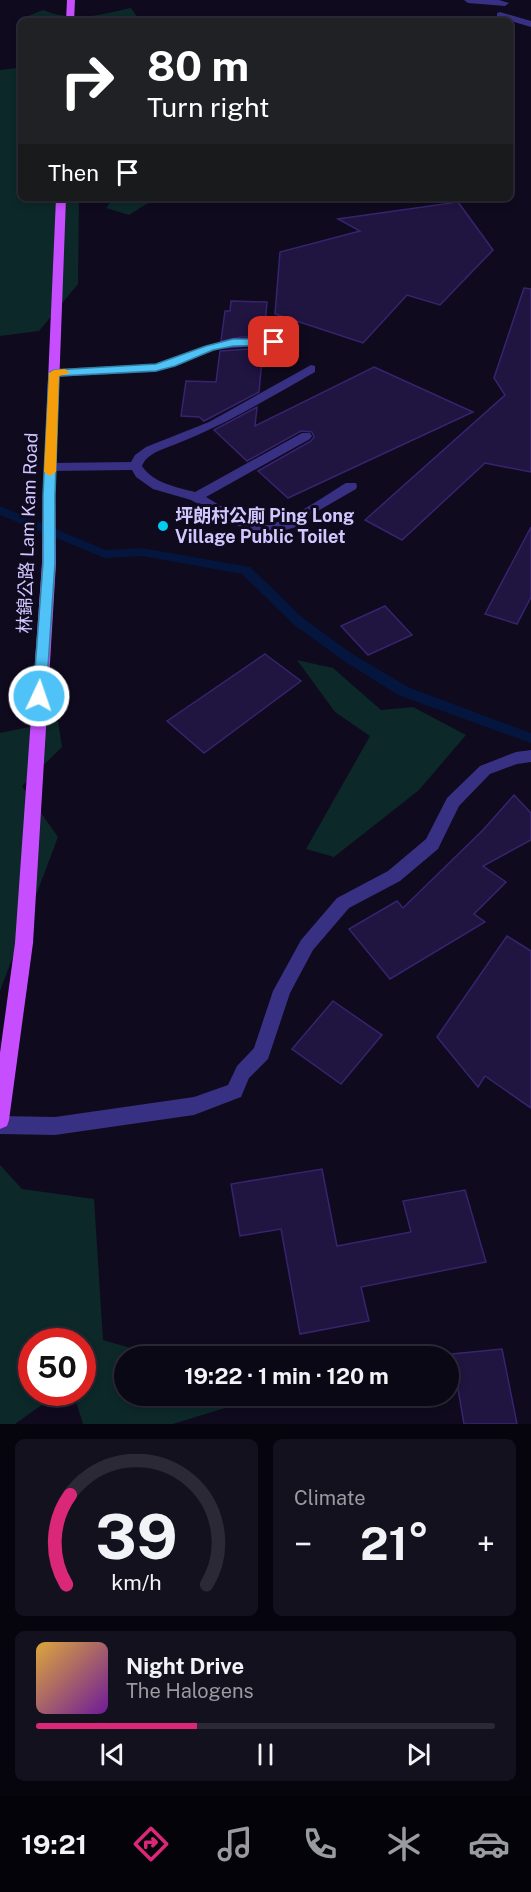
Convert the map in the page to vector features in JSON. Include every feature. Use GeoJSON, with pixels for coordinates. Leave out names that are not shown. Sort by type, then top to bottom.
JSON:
{"type":"FeatureCollection","features":[{"type":"Feature","properties":{"kind":"main road"},"geometry":{"type":"LineString","coordinates":[[70,18],[71,0]]}},
{"type":"Feature","properties":{"kind":"main road","name":"林錦公路 Lam Kam Road"},"geometry":{"type":"LineString","coordinates":[[0,1122],[3,1079],[24,944],[49,563],[49,495],[61,201]]}},
{"type":"Feature","properties":{"kind":"street"},"geometry":{"type":"LineString","coordinates":[[468,0],[507,1]]}},
{"type":"Feature","properties":{"kind":"street"},"geometry":{"type":"LineString","coordinates":[[496,17],[507,1]]}},
{"type":"Feature","properties":{"kind":"street"},"geometry":{"type":"LineString","coordinates":[[513,20],[531,24]]}},
{"type":"Feature","properties":{"kind":"street"},"geometry":{"type":"LineString","coordinates":[[54,373],[156,368],[209,348],[233,343],[274,342]]}},
{"type":"Feature","properties":{"kind":"street"},"geometry":{"type":"LineString","coordinates":[[136,466],[139,458],[150,450],[213,425],[311,369]]}},
{"type":"Feature","properties":{"kind":"street"},"geometry":{"type":"LineString","coordinates":[[196,497],[306,436]]}},
{"type":"Feature","properties":{"kind":"street"},"geometry":{"type":"LineString","coordinates":[[50,467],[136,466]]}},
{"type":"Feature","properties":{"kind":"street"},"geometry":{"type":"LineString","coordinates":[[136,466],[141,474],[158,486],[196,497],[260,530],[275,529],[291,524],[299,516],[351,486]]}},
{"type":"Feature","properties":{"kind":"street"},"geometry":{"type":"LineString","coordinates":[[0,1122],[55,1126],[194,1106],[234,1091],[243,1072],[262,1053],[282,992],[307,945],[343,903],[394,876],[432,844],[453,802],[485,770],[516,758],[531,756]]}},
{"type":"Feature","properties":{"kind":"green space"},"geometry":{"type":"Polygon","coordinates":[[[131,8],[138,18],[29,18],[28,16],[43,10],[77,17],[131,8]]]}},
{"type":"Feature","properties":{"kind":"green space"},"geometry":{"type":"Polygon","coordinates":[[[18,69],[18,201],[79,201],[78,284],[39,331],[0,336],[0,70],[18,69]]]}},
{"type":"Feature","properties":{"kind":"green space"},"geometry":{"type":"Polygon","coordinates":[[[112,201],[151,201],[129,215],[106,208],[112,201]]]}},
{"type":"Feature","properties":{"kind":"green space"},"geometry":{"type":"Polygon","coordinates":[[[297,660],[333,668],[381,710],[413,707],[466,735],[419,790],[334,857],[306,849],[370,736],[335,712],[297,660]]]}},
{"type":"Feature","properties":{"kind":"green space"},"geometry":{"type":"Polygon","coordinates":[[[58,721],[62,747],[22,786],[58,837],[0,991],[0,733],[58,721]]]}},
{"type":"Feature","properties":{"kind":"green space"},"geometry":{"type":"Polygon","coordinates":[[[0,1165],[22,1189],[94,1199],[103,1340],[124,1346],[114,1346],[114,1406],[232,1406],[173,1424],[83,1424],[77,1406],[96,1406],[96,1328],[18,1328],[18,1406],[40,1406],[15,1424],[0,1424],[0,1165]]]}},
{"type":"Feature","properties":{"kind":"building"},"geometry":{"type":"Polygon","coordinates":[[[458,202],[493,250],[440,305],[407,295],[363,343],[275,314],[280,252],[360,231],[338,219],[458,202]]]}},
{"type":"Feature","properties":{"kind":"building"},"geometry":{"type":"Polygon","coordinates":[[[524,288],[531,289],[531,472],[485,463],[402,540],[365,520],[505,395],[494,378],[524,288]]]}},
{"type":"Feature","properties":{"kind":"building"},"geometry":{"type":"Polygon","coordinates":[[[231,301],[267,302],[264,337],[241,337],[221,341],[225,311],[230,311],[231,301]]]}},
{"type":"Feature","properties":{"kind":"building"},"geometry":{"type":"Polygon","coordinates":[[[263,348],[259,392],[204,421],[199,417],[181,416],[186,381],[216,382],[220,351],[263,348]]]}},
{"type":"Feature","properties":{"kind":"building"},"geometry":{"type":"Polygon","coordinates":[[[374,367],[473,412],[288,498],[258,471],[311,441],[314,437],[312,432],[301,431],[247,461],[214,430],[257,407],[255,426],[374,367]]]}},
{"type":"Feature","properties":{"kind":"building"},"geometry":{"type":"Polygon","coordinates":[[[531,527],[531,597],[517,624],[485,614],[531,527]]]}},
{"type":"Feature","properties":{"kind":"building"},"geometry":{"type":"Polygon","coordinates":[[[385,606],[412,635],[368,655],[341,626],[385,606]]]}},
{"type":"Feature","properties":{"kind":"building"},"geometry":{"type":"Polygon","coordinates":[[[265,654],[301,681],[204,753],[167,721],[265,654]]]}},
{"type":"Feature","properties":{"kind":"building"},"geometry":{"type":"Polygon","coordinates":[[[514,795],[531,813],[531,840],[483,866],[506,882],[474,914],[485,922],[390,979],[349,929],[397,901],[403,908],[483,830],[514,795]]]}},
{"type":"Feature","properties":{"kind":"building"},"geometry":{"type":"Polygon","coordinates":[[[507,936],[531,951],[531,1108],[485,1076],[478,1087],[437,1037],[507,936]]]}},
{"type":"Feature","properties":{"kind":"building"},"geometry":{"type":"Polygon","coordinates":[[[333,1001],[382,1035],[341,1084],[292,1049],[333,1001]]]}},
{"type":"Feature","properties":{"kind":"building"},"geometry":{"type":"Polygon","coordinates":[[[322,1169],[337,1246],[411,1232],[403,1201],[465,1190],[486,1262],[361,1287],[369,1321],[300,1334],[281,1229],[240,1236],[231,1184],[322,1169]]]}},
{"type":"Feature","properties":{"kind":"building"},"geometry":{"type":"Polygon","coordinates":[[[502,1349],[517,1424],[464,1424],[459,1395],[459,1353],[502,1349]]]}},
{"type":"Feature","properties":{"kind":"waterway"},"geometry":{"type":"LineString","coordinates":[[0,510],[105,554],[142,552],[246,570],[298,621],[346,656],[403,691],[531,738]]}},
{"type":"Feature","properties":{"kind":"slow traffic"},"geometry":{"type":"LineString","coordinates":[[50,472],[54,373],[65,373]]}},
{"type":"Feature","properties":{"kind":"place","name":"坪朗村公廁 Ping Long Village Public Toilet"},"geometry":{"type":"Point","coordinates":[163,526]}},
{"type":"Feature","properties":{"kind":"route"},"geometry":{"type":"LineString","coordinates":[[39,696],[49,563],[54,373],[156,368],[209,348],[233,343],[274,342]]}}]}
